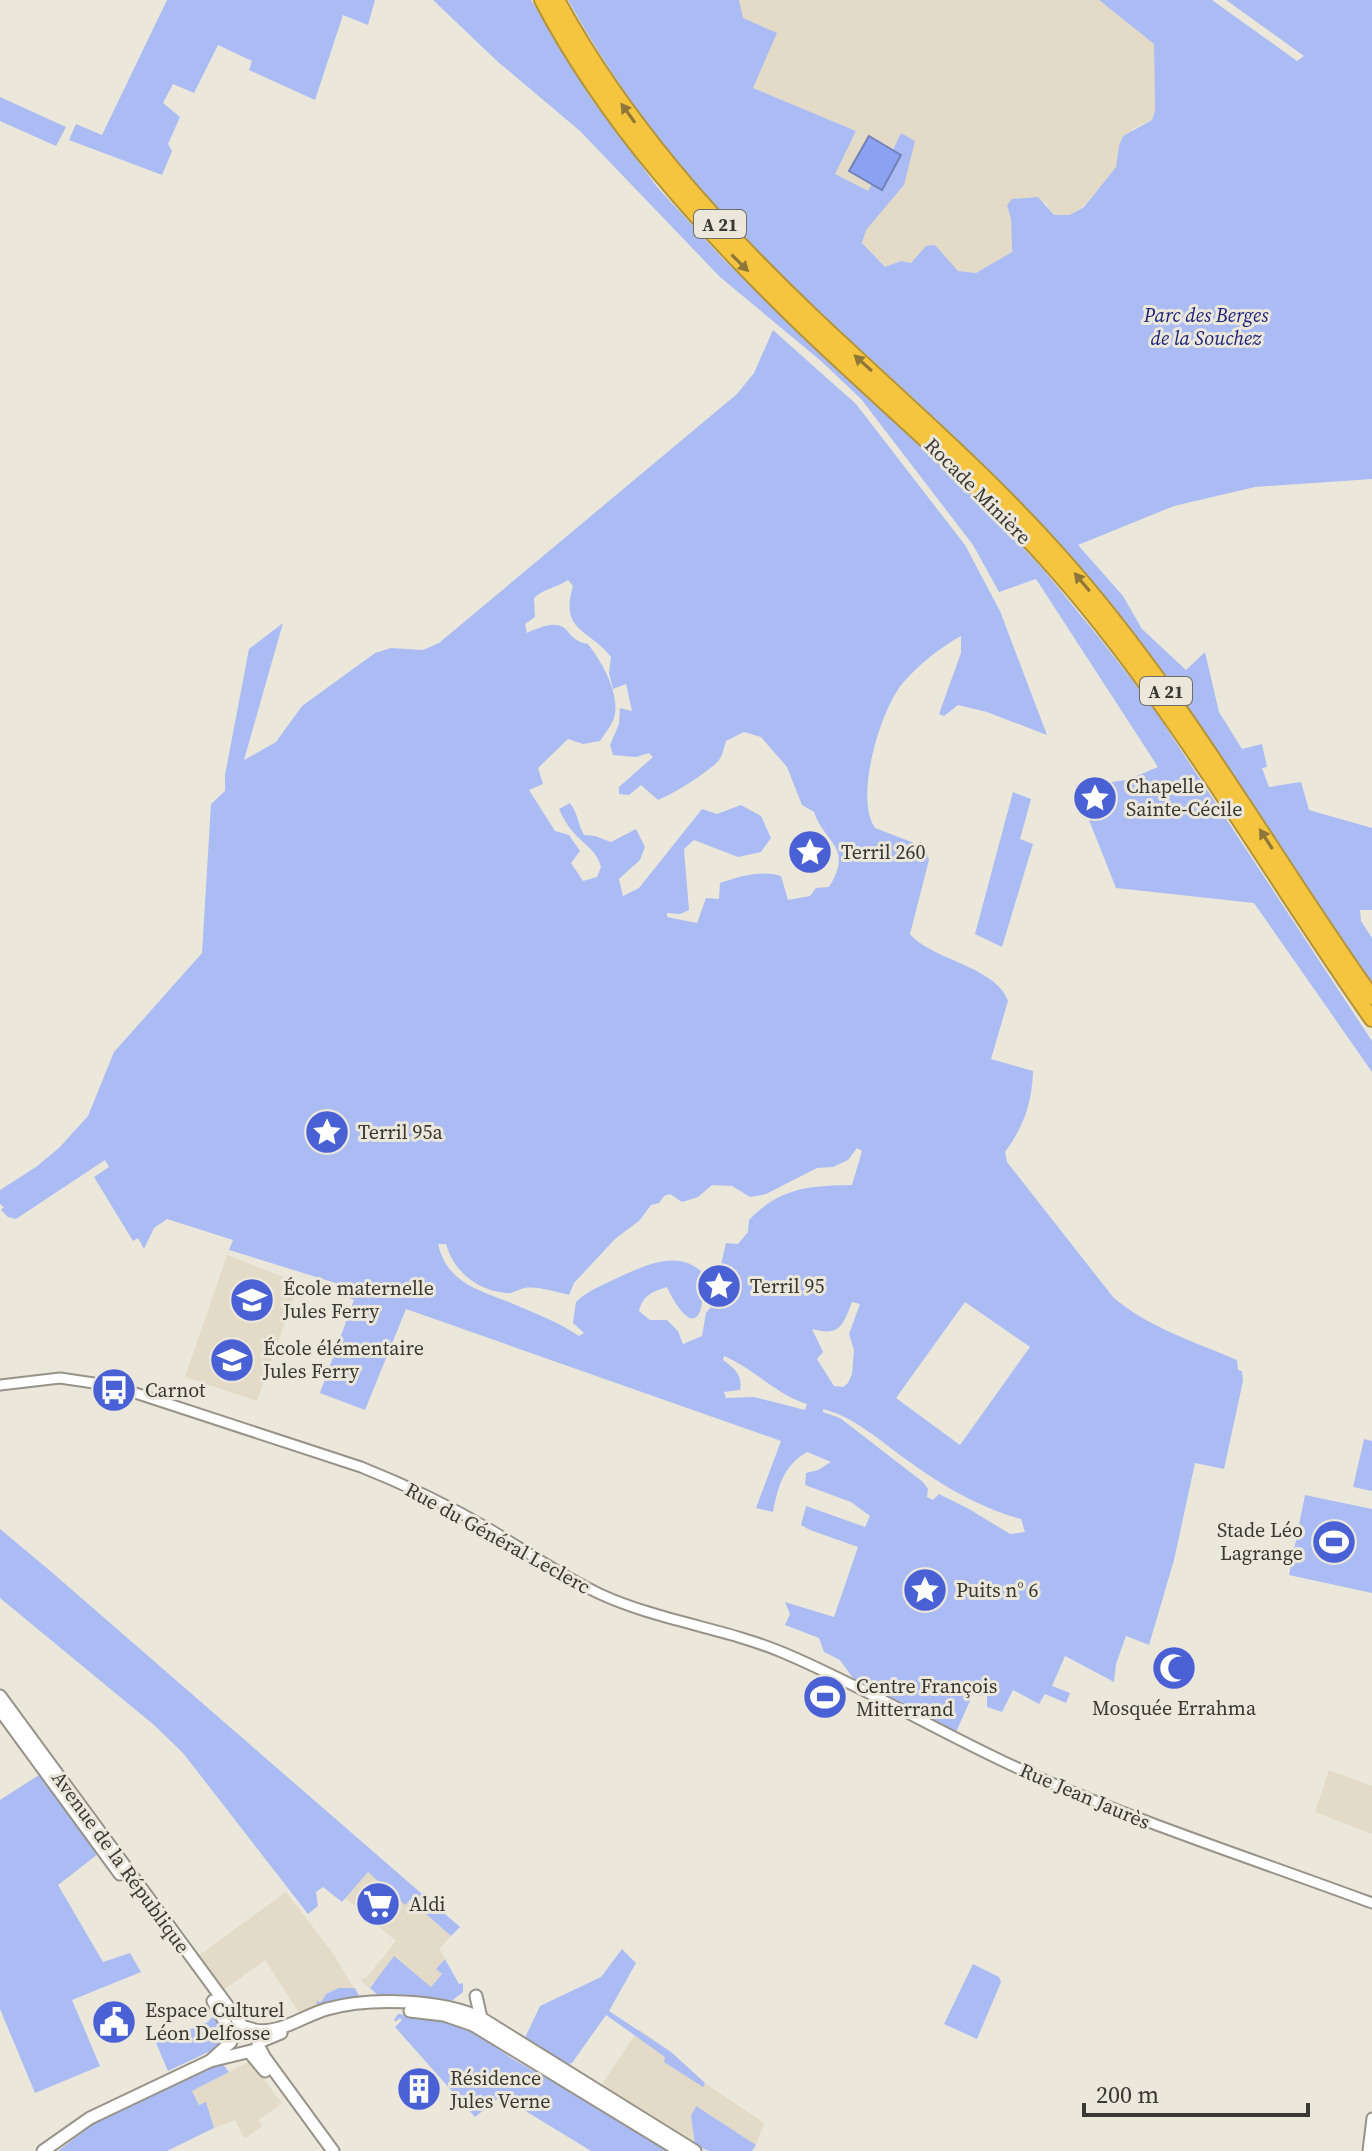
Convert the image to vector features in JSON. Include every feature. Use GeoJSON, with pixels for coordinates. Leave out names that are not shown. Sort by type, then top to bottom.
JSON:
{"type":"FeatureCollection","features":[{"type":"Feature","properties":{"kind":"highway","name":"Rocade Minière"},"geometry":{"type":"LineString","coordinates":[[542,0],[616,118],[657,172],[704,225],[803,326],[1012,523],[1106,631],[1372,1019]]}},
{"type":"Feature","properties":{"kind":"highway","name":"Rocade Minière"},"geometry":{"type":"LineString","coordinates":[[557,0],[619,99],[667,163],[707,209],[809,313],[990,483],[1088,588],[1172,700],[1372,997]]}},
{"type":"Feature","properties":{"kind":"main road","name":"Avenue de la République"},"geometry":{"type":"LineString","coordinates":[[0,1696],[249,2028],[251,2048]]}},
{"type":"Feature","properties":{"kind":"main road","name":"Avenue de la République"},"geometry":{"type":"LineString","coordinates":[[0,1710],[221,2012],[232,2038],[251,2048]]}},
{"type":"Feature","properties":{"kind":"main road"},"geometry":{"type":"LineString","coordinates":[[476,1996],[481,2018]]}},
{"type":"Feature","properties":{"kind":"main road"},"geometry":{"type":"LineString","coordinates":[[210,2061],[232,2038],[249,2028],[273,2029],[325,2009],[359,2004],[435,2005],[481,2018],[695,2151]]}},
{"type":"Feature","properties":{"kind":"main road"},"geometry":{"type":"LineString","coordinates":[[43,2151],[90,2118],[210,2061],[251,2048],[302,2025],[348,2012],[400,2010],[457,2019],[482,2030],[680,2151]]}},
{"type":"Feature","properties":{"kind":"main road"},"geometry":{"type":"LineString","coordinates":[[251,2048],[324,2151]]}},
{"type":"Feature","properties":{"kind":"main road"},"geometry":{"type":"LineString","coordinates":[[251,2048],[333,2151]]}},
{"type":"Feature","properties":{"kind":"street","name":"Rue du Général Leclerc"},"geometry":{"type":"LineString","coordinates":[[0,1385],[60,1378],[122,1388],[349,1463],[392,1479],[460,1512],[551,1568],[601,1594],[642,1610],[765,1645],[809,1664]]}},
{"type":"Feature","properties":{"kind":"street","name":"Rue Jean Jaurès"},"geometry":{"type":"LineString","coordinates":[[809,1664],[1080,1796],[1372,1903]]}},
{"type":"Feature","properties":{"kind":"street"},"geometry":{"type":"LineString","coordinates":[[1368,2151],[1372,2118]]}},
{"type":"Feature","properties":{"kind":"shaded area"},"geometry":{"type":"Polygon","coordinates":[[[739,0],[1099,0],[1154,44],[1155,112],[1152,120],[1134,128],[1119,146],[1116,167],[1084,206],[1070,215],[1054,215],[1045,202],[1007,205],[1011,219],[1012,252],[976,273],[958,271],[926,247],[911,263],[901,261],[885,267],[862,243],[866,230],[835,173],[856,131],[753,88],[739,0]]]}},
{"type":"Feature","properties":{"kind":"shaded area"},"geometry":{"type":"Polygon","coordinates":[[[869,136],[901,155],[882,190],[849,171],[869,136]]]}},
{"type":"Feature","properties":{"kind":"shaded area"},"geometry":{"type":"Polygon","coordinates":[[[227,1255],[299,1283],[257,1401],[185,1377],[227,1255]]]}},
{"type":"Feature","properties":{"kind":"shaded area"},"geometry":{"type":"Polygon","coordinates":[[[1329,1770],[1372,1786],[1372,1834],[1315,1812],[1329,1770]]]}},
{"type":"Feature","properties":{"kind":"shaded area"},"geometry":{"type":"Polygon","coordinates":[[[371,1868],[451,1936],[439,1949],[445,1959],[436,1969],[442,1974],[431,1987],[372,1982],[370,1988],[360,1980],[367,1977],[396,1941],[345,1898],[371,1868]]]}},
{"type":"Feature","properties":{"kind":"shaded area"},"geometry":{"type":"Polygon","coordinates":[[[286,1892],[332,1952],[360,1998],[300,2014],[265,1960],[225,1989],[198,1956],[286,1892]]]}},
{"type":"Feature","properties":{"kind":"shaded area"},"geometry":{"type":"Polygon","coordinates":[[[639,2029],[671,2052],[705,2083],[764,2123],[756,2145],[696,2106],[691,2116],[695,2145],[600,2087],[639,2029]]]}},
{"type":"Feature","properties":{"kind":"shaded area"},"geometry":{"type":"Polygon","coordinates":[[[250,2061],[282,2103],[259,2120],[262,2126],[245,2139],[235,2120],[214,2128],[206,2103],[199,2105],[192,2091],[250,2061]]]}},
{"type":"Feature","properties":{"kind":"green space"},"geometry":{"type":"Polygon","coordinates":[[[167,0],[375,0],[368,25],[343,15],[315,100],[249,70],[252,61],[218,45],[194,93],[173,84],[163,103],[180,117],[168,144],[172,151],[162,175],[69,140],[76,124],[102,135],[167,0]]]}},
{"type":"Feature","properties":{"kind":"green space"},"geometry":{"type":"Polygon","coordinates":[[[433,0],[531,0],[590,97],[658,188],[724,260],[991,514],[1041,567],[1150,703],[1372,1041],[1372,1072],[1254,903],[1116,888],[1075,785],[1096,778],[1111,782],[1127,780],[1158,767],[1036,579],[999,592],[973,545],[861,399],[821,361],[720,277],[580,131],[497,61],[433,0]]]}},
{"type":"Feature","properties":{"kind":"green space","name":"Parc des Berges de la Souchez"},"geometry":{"type":"Polygon","coordinates":[[[568,0],[739,0],[743,18],[777,33],[753,88],[856,131],[835,174],[868,191],[872,184],[882,190],[901,155],[893,150],[901,133],[915,141],[904,185],[866,230],[862,243],[885,267],[901,261],[911,263],[926,246],[935,245],[958,271],[976,273],[1012,252],[1011,219],[1007,205],[1012,199],[1038,197],[1054,215],[1070,215],[1084,207],[1116,167],[1123,136],[1152,120],[1155,111],[1154,44],[1099,0],[1212,0],[1297,61],[1304,56],[1226,0],[1372,0],[1372,479],[1255,487],[1174,506],[1078,545],[1123,596],[1142,629],[1186,670],[1205,652],[1219,712],[1242,749],[1262,744],[1267,767],[1262,768],[1269,787],[1301,782],[1309,810],[1372,828],[1372,910],[1360,910],[1361,921],[1372,938],[1372,982],[1174,691],[1089,578],[971,452],[783,277],[721,214],[650,126],[568,0]]]}},
{"type":"Feature","properties":{"kind":"green space"},"geometry":{"type":"Polygon","coordinates":[[[0,97],[66,127],[56,146],[0,121],[0,97]]]}},
{"type":"Feature","properties":{"kind":"green space"},"geometry":{"type":"Polygon","coordinates":[[[773,330],[856,404],[965,545],[1000,611],[1047,735],[987,712],[958,705],[944,716],[939,714],[961,653],[961,636],[929,657],[902,684],[894,697],[872,755],[867,797],[869,814],[875,828],[922,846],[927,852],[929,860],[910,934],[933,951],[991,980],[1002,989],[1008,1001],[991,1059],[1033,1071],[1029,1104],[1005,1152],[1007,1162],[1113,1297],[1156,1325],[1237,1360],[1238,1370],[1242,1371],[1243,1381],[1224,1469],[1195,1463],[1174,1560],[1149,1645],[1126,1636],[1116,1664],[1114,1682],[1065,1656],[1052,1686],[1070,1693],[1066,1703],[1045,1694],[1039,1704],[1013,1690],[1002,1712],[987,1707],[987,1695],[979,1696],[974,1692],[956,1732],[855,1681],[840,1660],[824,1652],[819,1638],[785,1625],[790,1614],[785,1602],[834,1617],[858,1547],[801,1525],[806,1506],[865,1527],[870,1516],[851,1502],[805,1485],[806,1473],[831,1462],[807,1452],[787,1471],[773,1512],[756,1508],[781,1441],[406,1309],[365,1410],[320,1393],[354,1300],[340,1294],[342,1285],[229,1250],[233,1240],[167,1219],[154,1228],[144,1249],[138,1238],[133,1241],[94,1177],[109,1167],[105,1160],[16,1219],[8,1217],[0,1204],[0,1190],[60,1147],[88,1116],[114,1052],[202,953],[211,804],[225,791],[225,775],[249,649],[283,623],[244,760],[276,742],[302,706],[375,653],[391,648],[423,650],[439,643],[737,394],[754,373],[773,330]],[[568,580],[534,598],[535,617],[525,624],[527,633],[553,625],[565,629],[573,638],[588,644],[613,689],[609,673],[611,657],[573,621],[570,601],[573,586],[568,580]],[[626,684],[613,689],[614,718],[600,741],[583,744],[568,739],[538,768],[543,784],[529,790],[555,831],[569,835],[580,851],[571,863],[583,881],[597,877],[601,867],[596,856],[571,829],[559,809],[570,803],[584,835],[611,842],[636,829],[645,847],[640,860],[619,879],[623,896],[639,888],[702,809],[717,814],[741,805],[761,816],[771,838],[761,852],[738,857],[694,840],[684,849],[689,910],[680,914],[667,913],[667,917],[697,923],[706,898],[719,899],[720,883],[750,875],[781,876],[788,900],[810,896],[816,888],[829,887],[839,863],[835,846],[814,812],[802,805],[787,767],[761,737],[744,732],[726,741],[722,756],[714,765],[658,800],[641,785],[629,795],[619,794],[619,787],[653,757],[649,753],[636,757],[613,755],[610,745],[619,724],[620,708],[632,711],[626,684]],[[857,1148],[848,1160],[833,1167],[817,1168],[766,1194],[750,1197],[732,1186],[712,1185],[698,1197],[682,1202],[670,1194],[664,1196],[615,1239],[574,1283],[569,1295],[536,1288],[509,1293],[486,1288],[461,1271],[446,1244],[438,1244],[449,1268],[466,1283],[579,1336],[584,1333],[573,1323],[576,1302],[589,1292],[637,1269],[660,1262],[683,1262],[694,1266],[704,1274],[702,1304],[697,1316],[688,1317],[682,1312],[667,1287],[649,1295],[639,1311],[650,1320],[667,1320],[678,1331],[683,1344],[702,1336],[706,1313],[734,1279],[732,1273],[720,1269],[726,1243],[738,1244],[748,1232],[749,1220],[784,1195],[822,1186],[852,1185],[862,1151],[857,1148]],[[852,1302],[846,1317],[835,1330],[812,1329],[823,1352],[817,1359],[834,1386],[843,1387],[852,1374],[854,1350],[849,1334],[860,1304],[852,1302]],[[965,1302],[896,1398],[960,1445],[1030,1347],[965,1302]],[[724,1356],[723,1360],[737,1372],[741,1385],[740,1390],[724,1392],[726,1398],[754,1397],[805,1410],[807,1404],[724,1356]],[[823,1409],[823,1412],[840,1418],[923,1482],[928,1489],[927,1497],[933,1500],[939,1494],[1010,1534],[1025,1532],[1021,1519],[961,1495],[857,1424],[835,1413],[823,1409]]]}},
{"type":"Feature","properties":{"kind":"green space"},"geometry":{"type":"Polygon","coordinates":[[[1013,792],[1031,799],[1020,839],[1033,844],[1002,947],[975,934],[1013,792]]]}},
{"type":"Feature","properties":{"kind":"green space"},"geometry":{"type":"Polygon","coordinates":[[[1364,1439],[1372,1441],[1372,1491],[1353,1487],[1364,1439]]]}},
{"type":"Feature","properties":{"kind":"green space","name":"Stade Léo Lagrange"},"geometry":{"type":"Polygon","coordinates":[[[1305,1495],[1372,1509],[1372,1593],[1289,1575],[1305,1495]]]}},
{"type":"Feature","properties":{"kind":"green space"},"geometry":{"type":"Polygon","coordinates":[[[0,1529],[460,1927],[451,1936],[410,1900],[405,1905],[368,1872],[342,1902],[323,1887],[316,1892],[318,1906],[308,1914],[183,1753],[154,1725],[0,1598],[0,1529]]]}},
{"type":"Feature","properties":{"kind":"green space"},"geometry":{"type":"Polygon","coordinates":[[[39,1775],[98,1854],[58,1885],[103,1962],[130,1953],[141,1972],[72,2000],[100,2066],[35,2093],[0,2009],[0,1800],[39,1775]]]}},
{"type":"Feature","properties":{"kind":"green space"},"geometry":{"type":"Polygon","coordinates":[[[622,1949],[636,1963],[609,2011],[671,2052],[705,2083],[703,2087],[664,2062],[665,2057],[606,2015],[572,2063],[562,2066],[523,2042],[540,2006],[601,1977],[622,1949]]]}},
{"type":"Feature","properties":{"kind":"green space"},"geometry":{"type":"Polygon","coordinates":[[[394,1956],[431,1987],[442,1974],[436,1969],[445,1959],[459,1984],[463,1983],[463,1992],[449,2003],[381,1998],[370,1988],[394,1956]]]}},
{"type":"Feature","properties":{"kind":"green space"},"geometry":{"type":"Polygon","coordinates":[[[973,1964],[999,1977],[1001,1982],[977,2039],[944,2024],[973,1964]]]}},
{"type":"Feature","properties":{"kind":"green space"},"geometry":{"type":"Polygon","coordinates":[[[339,1988],[355,1988],[360,1998],[318,2008],[316,2001],[321,2002],[326,1994],[339,1988]]]}},
{"type":"Feature","properties":{"kind":"green space"},"geometry":{"type":"Polygon","coordinates":[[[215,2013],[226,2033],[223,2045],[168,2071],[156,2043],[208,2022],[215,2013]]]}},
{"type":"Feature","properties":{"kind":"green space"},"geometry":{"type":"Polygon","coordinates":[[[398,2014],[441,2019],[464,2026],[666,2151],[591,2151],[501,2096],[475,2117],[395,2027],[402,2020],[400,2018],[395,2022],[398,2014]]]}},
{"type":"Feature","properties":{"kind":"green space"},"geometry":{"type":"Polygon","coordinates":[[[222,2063],[229,2072],[192,2091],[199,2105],[206,2102],[214,2128],[167,2151],[58,2151],[93,2124],[222,2063]]]}},
{"type":"Feature","properties":{"kind":"green space"},"geometry":{"type":"Polygon","coordinates":[[[696,2106],[756,2145],[752,2151],[709,2151],[695,2145],[691,2116],[696,2106]]]}},
{"type":"Feature","properties":{"kind":"place","name":"Chapelle Sainte-Cécile"},"geometry":{"type":"Point","coordinates":[1095,798]}},
{"type":"Feature","properties":{"kind":"place","name":"Terril 260"},"geometry":{"type":"Point","coordinates":[810,852]}},
{"type":"Feature","properties":{"kind":"place","name":"Terril 95a"},"geometry":{"type":"Point","coordinates":[327,1132]}},
{"type":"Feature","properties":{"kind":"place","name":"Terril 95"},"geometry":{"type":"Point","coordinates":[719,1286]}},
{"type":"Feature","properties":{"kind":"place","name":"École maternelle Jules Ferry"},"geometry":{"type":"Point","coordinates":[252,1300]}},
{"type":"Feature","properties":{"kind":"place","name":"École élémentaire Jules Ferry"},"geometry":{"type":"Point","coordinates":[232,1360]}},
{"type":"Feature","properties":{"kind":"place","name":"Carnot"},"geometry":{"type":"Point","coordinates":[114,1390]}},
{"type":"Feature","properties":{"kind":"place","name":"Stade Léo Lagrange"},"geometry":{"type":"Point","coordinates":[1334,1542]}},
{"type":"Feature","properties":{"kind":"place","name":"Puits n° 6"},"geometry":{"type":"Point","coordinates":[925,1590]}},
{"type":"Feature","properties":{"kind":"place","name":"Mosquée Errahma"},"geometry":{"type":"Point","coordinates":[1174,1668]}},
{"type":"Feature","properties":{"kind":"place","name":"Centre François Mitterrand"},"geometry":{"type":"Point","coordinates":[825,1697]}},
{"type":"Feature","properties":{"kind":"place","name":"Aldi"},"geometry":{"type":"Point","coordinates":[378,1904]}},
{"type":"Feature","properties":{"kind":"place","name":"Espace Culturel Léon Delfosse"},"geometry":{"type":"Point","coordinates":[114,2022]}},
{"type":"Feature","properties":{"kind":"place","name":"Résidence Jules Verne"},"geometry":{"type":"Point","coordinates":[419,2089]}}]}
